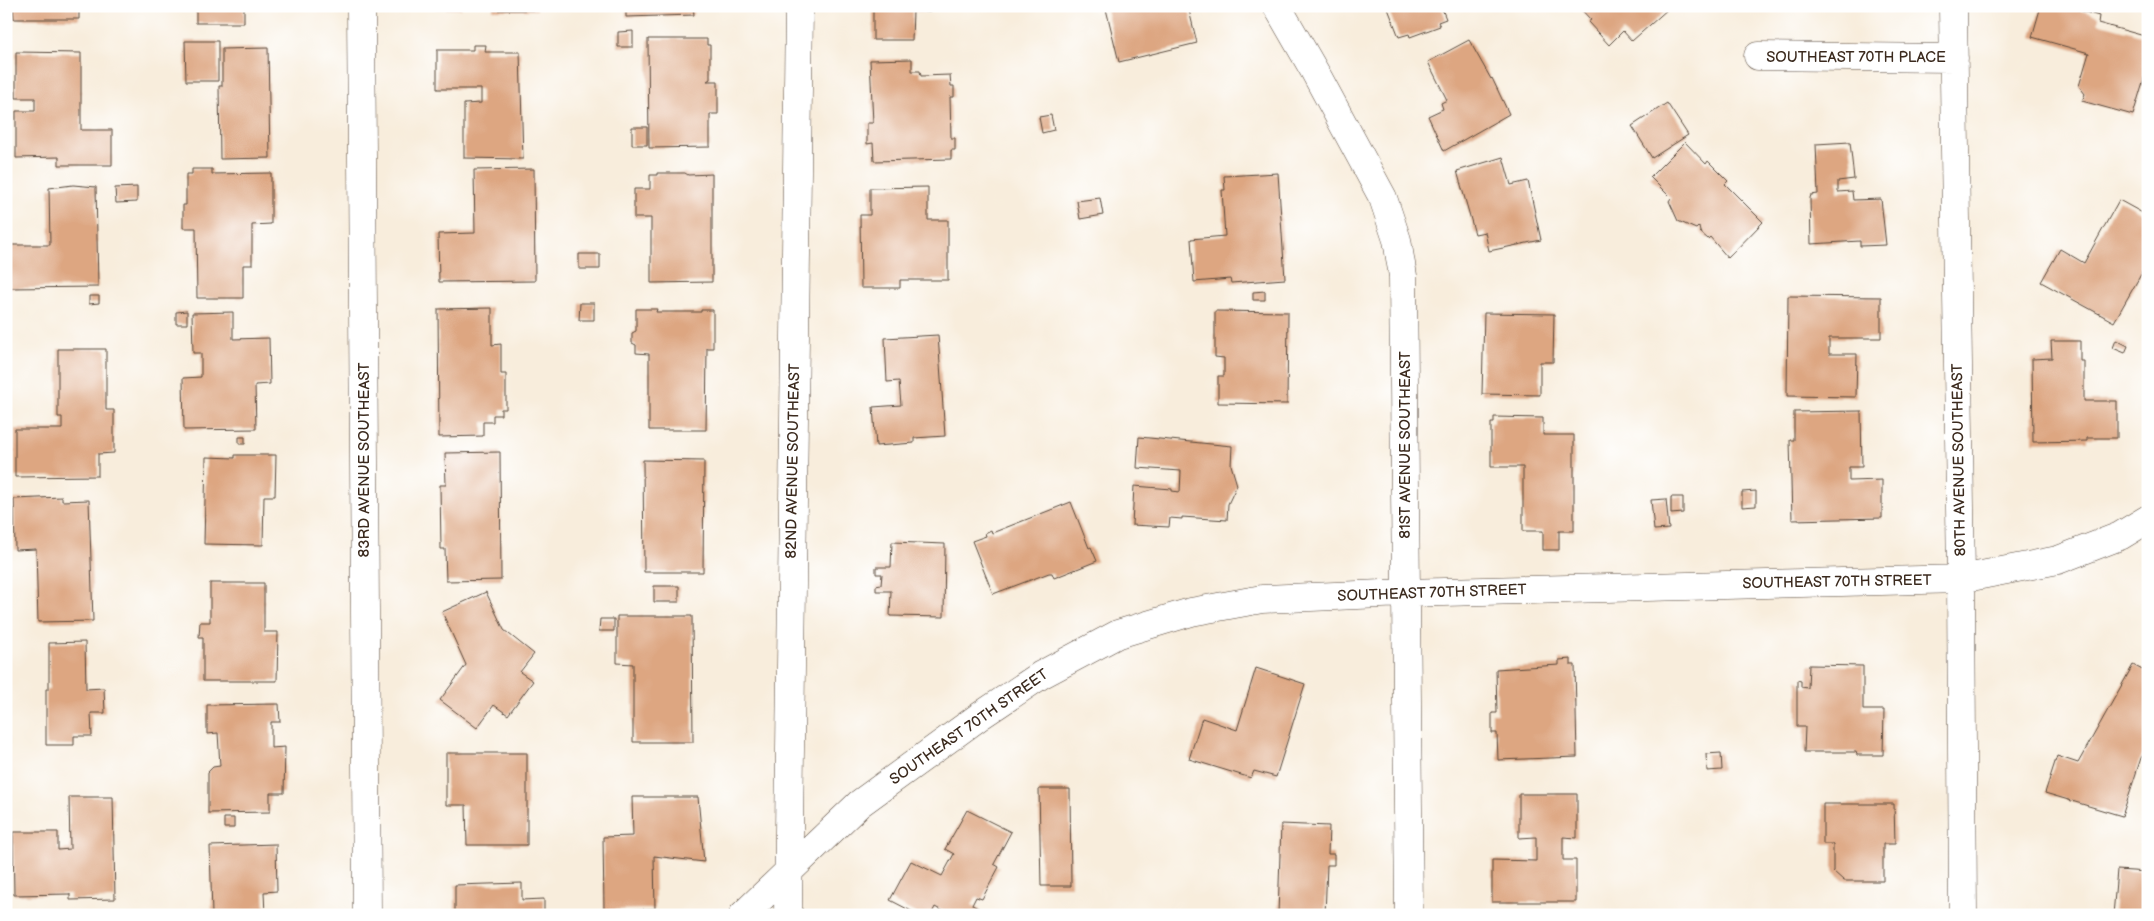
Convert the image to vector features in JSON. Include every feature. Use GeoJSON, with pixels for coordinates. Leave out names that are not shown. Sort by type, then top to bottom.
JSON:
{"type":"FeatureCollection","features":[{"type":"Feature","properties":{"kind":"street","name":"83RD AVENUE SOUTHEAST"},"geometry":{"type":"LineString","coordinates":[[361,6],[367,915]]}},
{"type":"Feature","properties":{"kind":"street","name":"82ND AVENUE SOUTHEAST"},"geometry":{"type":"LineString","coordinates":[[788,915],[799,6]]}},
{"type":"Feature","properties":{"kind":"street","name":"81ST AVENUE SOUTHEAST"},"geometry":{"type":"LineString","coordinates":[[1277,6],[1383,198],[1397,240],[1403,276],[1405,317],[1405,593],[1409,915]]}},
{"type":"Feature","properties":{"kind":"street","name":"80TH AVENUE SOUTHEAST"},"geometry":{"type":"LineString","coordinates":[[1954,6],[1963,915]]}},
{"type":"Feature","properties":{"kind":"street","name":"SOUTHEAST 70TH PLACE"},"geometry":{"type":"LineString","coordinates":[[1758,56],[1954,58]]}},
{"type":"Feature","properties":{"kind":"street","name":"SOUTHEAST 70TH STREET"},"geometry":{"type":"LineString","coordinates":[[743,915],[859,804],[980,716],[1041,675],[1118,634],[1191,612],[1262,599],[1405,593],[1961,579],[2058,560],[2120,536],[2148,519]]}},
{"type":"Feature","properties":{"kind":"building"},"geometry":{"type":"Polygon","coordinates":[[[13,6],[79,6],[79,19],[14,19],[13,6]]]}},
{"type":"Feature","properties":{"kind":"building"},"geometry":{"type":"Polygon","coordinates":[[[196,6],[244,6],[244,23],[196,23],[196,6]]]}},
{"type":"Feature","properties":{"kind":"building"},"geometry":{"type":"Polygon","coordinates":[[[436,6],[461,6],[461,9],[436,9],[436,6]]]}},
{"type":"Feature","properties":{"kind":"building"},"geometry":{"type":"Polygon","coordinates":[[[493,6],[537,6],[537,10],[493,10],[493,6]]]}},
{"type":"Feature","properties":{"kind":"building"},"geometry":{"type":"Polygon","coordinates":[[[626,6],[693,6],[694,15],[626,17],[626,6]]]}},
{"type":"Feature","properties":{"kind":"building"},"geometry":{"type":"Polygon","coordinates":[[[873,6],[930,6],[930,12],[913,11],[912,40],[873,40],[873,6]]]}},
{"type":"Feature","properties":{"kind":"building"},"geometry":{"type":"Polygon","coordinates":[[[1116,6],[1188,6],[1197,43],[1119,62],[1106,9],[1116,6]]]}},
{"type":"Feature","properties":{"kind":"building"},"geometry":{"type":"Polygon","coordinates":[[[1387,6],[1441,6],[1446,19],[1438,22],[1440,26],[1410,37],[1409,34],[1399,37],[1387,6]]]}},
{"type":"Feature","properties":{"kind":"building"},"geometry":{"type":"Polygon","coordinates":[[[1578,6],[1667,6],[1669,8],[1632,41],[1623,31],[1609,45],[1588,22],[1591,20],[1578,6]]]}},
{"type":"Feature","properties":{"kind":"building"},"geometry":{"type":"Polygon","coordinates":[[[2041,6],[2065,6],[2099,16],[2098,23],[2148,37],[2148,65],[2133,115],[2082,101],[2085,94],[2079,86],[2089,53],[2032,37],[2041,6]]]}},
{"type":"Feature","properties":{"kind":"building"},"geometry":{"type":"Polygon","coordinates":[[[633,31],[633,47],[618,47],[618,32],[633,31]]]}},
{"type":"Feature","properties":{"kind":"building"},"geometry":{"type":"Polygon","coordinates":[[[648,39],[707,39],[707,45],[710,45],[710,79],[707,81],[718,81],[718,114],[710,114],[710,147],[649,148],[648,39]]]}},
{"type":"Feature","properties":{"kind":"building"},"geometry":{"type":"Polygon","coordinates":[[[1469,40],[1492,78],[1509,114],[1444,151],[1428,116],[1443,109],[1441,103],[1447,100],[1428,62],[1469,40]]]}},
{"type":"Feature","properties":{"kind":"building"},"geometry":{"type":"Polygon","coordinates":[[[185,41],[218,41],[218,81],[186,81],[185,41]]]}},
{"type":"Feature","properties":{"kind":"building"},"geometry":{"type":"Polygon","coordinates":[[[473,45],[486,45],[485,52],[520,52],[523,159],[464,158],[464,104],[481,103],[481,89],[437,89],[437,50],[473,50],[473,45]]]}},
{"type":"Feature","properties":{"kind":"building"},"geometry":{"type":"Polygon","coordinates":[[[268,48],[270,158],[220,159],[219,86],[222,86],[222,49],[268,48]]]}},
{"type":"Feature","properties":{"kind":"building"},"geometry":{"type":"Polygon","coordinates":[[[16,52],[81,53],[81,130],[112,130],[112,165],[59,165],[59,157],[16,158],[16,111],[35,111],[35,98],[16,98],[16,52]]]}},
{"type":"Feature","properties":{"kind":"building"},"geometry":{"type":"Polygon","coordinates":[[[912,59],[912,71],[920,71],[921,76],[950,75],[951,86],[954,86],[954,97],[950,97],[951,138],[955,138],[955,150],[951,150],[951,159],[874,161],[873,143],[867,144],[867,123],[873,123],[870,60],[912,59]]]}},
{"type":"Feature","properties":{"kind":"building"},"geometry":{"type":"Polygon","coordinates":[[[1667,103],[1688,135],[1652,158],[1632,126],[1667,103]]]}},
{"type":"Feature","properties":{"kind":"building"},"geometry":{"type":"Polygon","coordinates":[[[1051,115],[1054,130],[1042,133],[1039,117],[1051,115]]]}},
{"type":"Feature","properties":{"kind":"building"},"geometry":{"type":"Polygon","coordinates":[[[632,127],[647,127],[647,145],[632,145],[632,127]]]}},
{"type":"Feature","properties":{"kind":"building"},"geometry":{"type":"Polygon","coordinates":[[[1685,142],[1706,164],[1708,161],[1728,181],[1725,184],[1763,222],[1728,258],[1710,237],[1708,239],[1700,232],[1699,226],[1696,229],[1678,221],[1669,201],[1671,198],[1650,177],[1685,142]]]}},
{"type":"Feature","properties":{"kind":"building"},"geometry":{"type":"Polygon","coordinates":[[[1850,142],[1854,179],[1838,181],[1838,192],[1852,191],[1853,200],[1881,199],[1886,245],[1860,246],[1860,241],[1811,244],[1810,198],[1811,195],[1818,194],[1816,144],[1850,142]]]}},
{"type":"Feature","properties":{"kind":"building"},"geometry":{"type":"Polygon","coordinates":[[[1503,157],[1511,185],[1528,181],[1541,240],[1489,251],[1485,232],[1475,234],[1457,171],[1503,157]]]}},
{"type":"Feature","properties":{"kind":"building"},"geometry":{"type":"Polygon","coordinates":[[[192,169],[212,169],[212,174],[271,173],[271,224],[252,225],[252,265],[243,265],[243,298],[197,298],[196,228],[183,228],[183,205],[186,205],[186,174],[192,174],[192,169]]]}},
{"type":"Feature","properties":{"kind":"building"},"geometry":{"type":"Polygon","coordinates":[[[534,169],[535,281],[439,282],[438,234],[475,233],[474,170],[534,169]]]}},
{"type":"Feature","properties":{"kind":"building"},"geometry":{"type":"Polygon","coordinates":[[[657,173],[712,174],[712,282],[651,283],[651,218],[634,218],[634,189],[650,189],[650,175],[657,175],[657,173]]]}},
{"type":"Feature","properties":{"kind":"building"},"geometry":{"type":"Polygon","coordinates":[[[1278,173],[1285,279],[1231,283],[1230,279],[1194,282],[1191,239],[1225,236],[1222,190],[1225,190],[1224,176],[1278,173]]]}},
{"type":"Feature","properties":{"kind":"building"},"geometry":{"type":"Polygon","coordinates":[[[73,185],[96,187],[98,287],[10,288],[7,266],[10,245],[50,245],[49,188],[73,185]]]}},
{"type":"Feature","properties":{"kind":"building"},"geometry":{"type":"Polygon","coordinates":[[[137,187],[137,202],[116,203],[115,188],[137,187]]]}},
{"type":"Feature","properties":{"kind":"building"},"geometry":{"type":"Polygon","coordinates":[[[928,187],[928,220],[948,220],[948,280],[900,280],[900,288],[861,288],[860,215],[870,215],[870,188],[928,187]]]}},
{"type":"Feature","properties":{"kind":"building"},"geometry":{"type":"Polygon","coordinates":[[[1100,198],[1103,215],[1080,219],[1077,201],[1100,198]]]}},
{"type":"Feature","properties":{"kind":"building"},"geometry":{"type":"Polygon","coordinates":[[[2119,200],[2148,216],[2148,262],[2114,322],[2041,282],[2060,249],[2084,263],[2119,200]]]}},
{"type":"Feature","properties":{"kind":"building"},"geometry":{"type":"Polygon","coordinates":[[[579,254],[600,254],[600,269],[579,269],[579,254]]]}},
{"type":"Feature","properties":{"kind":"building"},"geometry":{"type":"Polygon","coordinates":[[[1265,291],[1265,300],[1253,300],[1253,292],[1265,291]]]}},
{"type":"Feature","properties":{"kind":"building"},"geometry":{"type":"Polygon","coordinates":[[[89,296],[99,296],[99,303],[89,304],[89,296]]]}},
{"type":"Feature","properties":{"kind":"building"},"geometry":{"type":"Polygon","coordinates":[[[1788,296],[1881,297],[1881,338],[1829,338],[1829,354],[1857,354],[1856,397],[1787,396],[1788,296]]]}},
{"type":"Feature","properties":{"kind":"building"},"geometry":{"type":"Polygon","coordinates":[[[580,303],[594,303],[594,320],[579,320],[580,303]]]}},
{"type":"Feature","properties":{"kind":"building"},"geometry":{"type":"Polygon","coordinates":[[[492,308],[492,345],[501,344],[501,374],[506,374],[506,409],[501,409],[501,415],[493,415],[493,422],[483,422],[483,436],[439,437],[438,309],[492,308]]]}},
{"type":"Feature","properties":{"kind":"building"},"geometry":{"type":"Polygon","coordinates":[[[636,309],[657,309],[656,312],[701,312],[701,310],[713,310],[713,348],[707,348],[706,430],[649,430],[649,354],[636,353],[636,345],[632,343],[632,333],[636,331],[636,309]]]}},
{"type":"Feature","properties":{"kind":"building"},"geometry":{"type":"Polygon","coordinates":[[[187,311],[187,324],[176,324],[176,312],[187,311]]]}},
{"type":"Feature","properties":{"kind":"building"},"geometry":{"type":"Polygon","coordinates":[[[1215,311],[1288,312],[1287,404],[1218,403],[1218,376],[1224,376],[1224,358],[1215,357],[1215,311]]]}},
{"type":"Feature","properties":{"kind":"building"},"geometry":{"type":"Polygon","coordinates":[[[233,312],[233,339],[269,338],[270,384],[255,385],[256,429],[184,430],[183,378],[201,377],[201,353],[193,353],[192,313],[233,312]]]}},
{"type":"Feature","properties":{"kind":"building"},"geometry":{"type":"Polygon","coordinates":[[[1484,313],[1554,314],[1553,362],[1540,362],[1540,395],[1482,394],[1484,313]]]}},
{"type":"Feature","properties":{"kind":"building"},"geometry":{"type":"Polygon","coordinates":[[[938,335],[945,436],[914,438],[914,443],[876,446],[873,407],[901,405],[899,381],[887,382],[885,338],[938,335]]]}},
{"type":"Feature","properties":{"kind":"building"},"geometry":{"type":"Polygon","coordinates":[[[2116,340],[2128,346],[2125,353],[2113,348],[2116,340]]]}},
{"type":"Feature","properties":{"kind":"building"},"geometry":{"type":"Polygon","coordinates":[[[2051,341],[2080,341],[2080,361],[2084,361],[2084,401],[2117,401],[2117,438],[2087,438],[2087,441],[2033,442],[2032,359],[2052,358],[2051,341]]]}},
{"type":"Feature","properties":{"kind":"building"},"geometry":{"type":"Polygon","coordinates":[[[58,349],[106,349],[106,410],[114,410],[114,453],[98,454],[98,476],[15,477],[15,429],[62,429],[62,417],[58,417],[58,349]]]}},
{"type":"Feature","properties":{"kind":"building"},"geometry":{"type":"Polygon","coordinates":[[[1861,411],[1862,467],[1849,467],[1849,481],[1882,480],[1882,518],[1792,520],[1790,440],[1794,440],[1794,412],[1861,411]]]}},
{"type":"Feature","properties":{"kind":"building"},"geometry":{"type":"Polygon","coordinates":[[[1494,417],[1543,418],[1543,435],[1574,435],[1574,531],[1559,531],[1559,550],[1543,550],[1543,531],[1523,531],[1523,467],[1491,467],[1491,423],[1494,423],[1494,417]]]}},
{"type":"Feature","properties":{"kind":"building"},"geometry":{"type":"Polygon","coordinates":[[[239,437],[245,437],[245,444],[239,444],[239,437]]]}},
{"type":"Feature","properties":{"kind":"building"},"geometry":{"type":"Polygon","coordinates":[[[1139,437],[1232,446],[1231,465],[1237,485],[1228,504],[1227,520],[1182,517],[1182,519],[1170,518],[1169,527],[1132,525],[1134,486],[1172,489],[1172,491],[1180,492],[1181,471],[1137,468],[1139,437]]]}},
{"type":"Feature","properties":{"kind":"building"},"geometry":{"type":"Polygon","coordinates":[[[500,452],[501,580],[446,581],[445,549],[441,549],[440,485],[446,485],[445,453],[500,452]]]}},
{"type":"Feature","properties":{"kind":"building"},"geometry":{"type":"Polygon","coordinates":[[[235,455],[276,455],[275,496],[264,496],[263,545],[204,544],[206,457],[235,458],[235,455]]]}},
{"type":"Feature","properties":{"kind":"building"},"geometry":{"type":"Polygon","coordinates":[[[643,460],[704,461],[703,572],[644,572],[643,460]]]}},
{"type":"Feature","properties":{"kind":"building"},"geometry":{"type":"Polygon","coordinates":[[[1756,491],[1756,506],[1742,507],[1742,492],[1756,491]]]}},
{"type":"Feature","properties":{"kind":"building"},"geometry":{"type":"Polygon","coordinates":[[[62,497],[62,501],[89,500],[93,621],[38,622],[36,549],[15,550],[14,499],[62,497]]]}},
{"type":"Feature","properties":{"kind":"building"},"geometry":{"type":"Polygon","coordinates":[[[1671,497],[1683,497],[1683,513],[1671,514],[1671,497]]]}},
{"type":"Feature","properties":{"kind":"building"},"geometry":{"type":"Polygon","coordinates":[[[1666,499],[1669,529],[1654,530],[1651,500],[1666,499]]]}},
{"type":"Feature","properties":{"kind":"building"},"geometry":{"type":"Polygon","coordinates":[[[1071,502],[1089,548],[1091,547],[1097,561],[1054,578],[1052,573],[1049,573],[993,594],[972,541],[986,536],[985,533],[991,530],[992,533],[1071,502]]]}},
{"type":"Feature","properties":{"kind":"building"},"geometry":{"type":"Polygon","coordinates":[[[892,542],[945,544],[944,617],[890,616],[891,591],[876,591],[876,586],[881,585],[882,574],[876,574],[876,567],[891,567],[892,542]]]}},
{"type":"Feature","properties":{"kind":"building"},"geometry":{"type":"Polygon","coordinates":[[[210,583],[264,583],[264,632],[278,632],[277,681],[203,681],[203,637],[199,637],[200,622],[210,622],[210,583]]]}},
{"type":"Feature","properties":{"kind":"building"},"geometry":{"type":"Polygon","coordinates":[[[654,586],[679,586],[679,602],[654,602],[654,586]]]}},
{"type":"Feature","properties":{"kind":"building"},"geometry":{"type":"Polygon","coordinates":[[[486,592],[504,630],[534,654],[520,672],[533,681],[508,715],[494,705],[477,728],[440,700],[466,665],[442,612],[486,592]]]}},
{"type":"Feature","properties":{"kind":"building"},"geometry":{"type":"Polygon","coordinates":[[[617,616],[692,616],[693,742],[633,742],[633,664],[617,663],[617,616]]]}},
{"type":"Feature","properties":{"kind":"building"},"geometry":{"type":"Polygon","coordinates":[[[600,619],[614,619],[614,631],[599,631],[600,619]]]}},
{"type":"Feature","properties":{"kind":"building"},"geometry":{"type":"Polygon","coordinates":[[[85,642],[86,689],[104,688],[105,713],[91,713],[92,736],[74,736],[74,745],[46,745],[46,689],[49,689],[49,643],[85,642]]]}},
{"type":"Feature","properties":{"kind":"building"},"geometry":{"type":"Polygon","coordinates":[[[1571,659],[1571,665],[1575,665],[1577,757],[1498,760],[1497,733],[1492,733],[1492,713],[1497,713],[1496,669],[1559,665],[1559,660],[1571,659]]]}},
{"type":"Feature","properties":{"kind":"building"},"geometry":{"type":"Polygon","coordinates":[[[1809,665],[1863,666],[1863,710],[1884,710],[1883,755],[1857,755],[1856,752],[1804,752],[1805,727],[1797,727],[1797,680],[1801,681],[1801,687],[1808,688],[1809,665]]]}},
{"type":"Feature","properties":{"kind":"building"},"geometry":{"type":"Polygon","coordinates":[[[2133,665],[2148,673],[2148,747],[2141,758],[2122,816],[2045,793],[2057,756],[2078,763],[2133,665]]]}},
{"type":"Feature","properties":{"kind":"building"},"geometry":{"type":"Polygon","coordinates":[[[1256,668],[1305,684],[1276,777],[1254,771],[1251,778],[1189,759],[1202,718],[1237,730],[1256,668]]]}},
{"type":"Feature","properties":{"kind":"building"},"geometry":{"type":"Polygon","coordinates":[[[279,704],[280,722],[271,722],[271,748],[285,747],[284,793],[270,793],[270,812],[208,813],[208,772],[213,767],[220,766],[218,733],[207,734],[207,705],[279,704]]]}},
{"type":"Feature","properties":{"kind":"building"},"geometry":{"type":"Polygon","coordinates":[[[446,753],[527,753],[527,845],[467,845],[466,805],[446,805],[446,753]]]}},
{"type":"Feature","properties":{"kind":"building"},"geometry":{"type":"Polygon","coordinates":[[[1721,753],[1722,770],[1707,771],[1706,754],[1721,753]]]}},
{"type":"Feature","properties":{"kind":"building"},"geometry":{"type":"Polygon","coordinates":[[[1039,789],[1070,789],[1071,886],[1041,886],[1039,789]]]}},
{"type":"Feature","properties":{"kind":"building"},"geometry":{"type":"Polygon","coordinates":[[[1519,794],[1577,794],[1577,838],[1563,837],[1563,860],[1576,860],[1576,902],[1492,902],[1492,860],[1536,861],[1536,837],[1519,838],[1519,794]]]}},
{"type":"Feature","properties":{"kind":"building"},"geometry":{"type":"Polygon","coordinates":[[[69,797],[113,797],[115,899],[70,900],[70,894],[14,895],[13,832],[58,832],[58,850],[70,849],[69,797]]]}},
{"type":"Feature","properties":{"kind":"building"},"geometry":{"type":"Polygon","coordinates":[[[632,797],[698,797],[704,862],[654,856],[655,909],[604,910],[603,837],[633,836],[632,797]]]}},
{"type":"Feature","properties":{"kind":"building"},"geometry":{"type":"Polygon","coordinates":[[[1823,804],[1894,804],[1895,844],[1883,844],[1883,881],[1844,881],[1833,871],[1833,844],[1823,844],[1823,804]]]}},
{"type":"Feature","properties":{"kind":"building"},"geometry":{"type":"Polygon","coordinates":[[[967,810],[1011,832],[994,864],[999,867],[982,899],[976,897],[972,905],[980,909],[977,915],[950,915],[935,907],[931,915],[919,915],[890,900],[911,861],[942,876],[954,854],[945,849],[967,810]]]}},
{"type":"Feature","properties":{"kind":"building"},"geometry":{"type":"Polygon","coordinates":[[[224,818],[234,818],[234,828],[224,828],[224,818]]]}},
{"type":"Feature","properties":{"kind":"building"},"geometry":{"type":"Polygon","coordinates":[[[1281,824],[1329,826],[1328,854],[1334,854],[1334,865],[1327,865],[1325,915],[1278,915],[1281,824]]]}},
{"type":"Feature","properties":{"kind":"building"},"geometry":{"type":"Polygon","coordinates":[[[276,844],[277,891],[264,892],[265,915],[212,915],[210,846],[276,844]]]}},
{"type":"Feature","properties":{"kind":"building"},"geometry":{"type":"Polygon","coordinates":[[[2117,870],[2148,872],[2148,915],[2113,915],[2117,870]]]}},
{"type":"Feature","properties":{"kind":"building"},"geometry":{"type":"Polygon","coordinates":[[[522,883],[522,900],[544,899],[544,915],[455,915],[455,885],[522,883]]]}}]}
